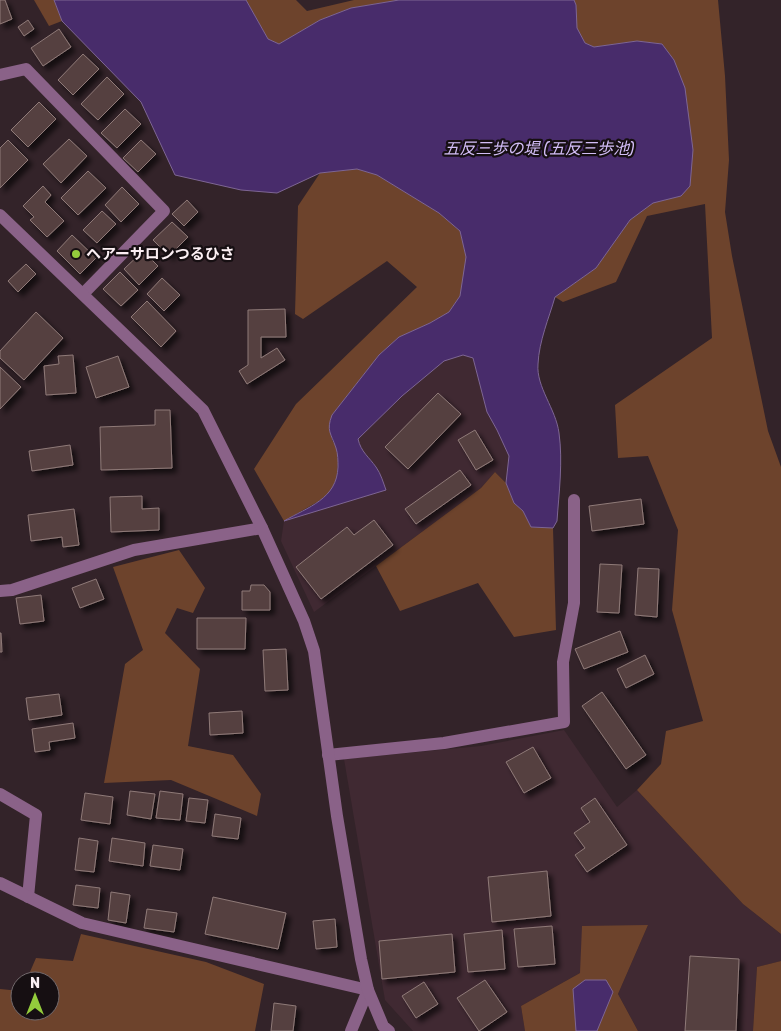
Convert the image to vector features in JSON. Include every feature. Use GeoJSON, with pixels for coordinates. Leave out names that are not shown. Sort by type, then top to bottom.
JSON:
{"type":"FeatureCollection","features":[{"type":"Feature","properties":{"kind":"street"},"geometry":{"type":"LineString","coordinates":[[0,74],[26,69],[164,211],[83,294]]}},
{"type":"Feature","properties":{"kind":"street"},"geometry":{"type":"LineString","coordinates":[[0,216],[203,410],[262,528],[304,621],[314,651],[340,833],[368,990],[383,1026],[388,1031]]}},
{"type":"Feature","properties":{"kind":"street"},"geometry":{"type":"LineString","coordinates":[[328,755],[444,743],[564,722],[563,662],[574,603],[574,500]]}},
{"type":"Feature","properties":{"kind":"street"},"geometry":{"type":"LineString","coordinates":[[0,591],[12,590],[134,550],[262,528]]}},
{"type":"Feature","properties":{"kind":"street"},"geometry":{"type":"LineString","coordinates":[[0,794],[36,815],[28,897]]}},
{"type":"Feature","properties":{"kind":"street"},"geometry":{"type":"LineString","coordinates":[[0,883],[82,923],[368,990]]}},
{"type":"Feature","properties":{"kind":"street"},"geometry":{"type":"LineString","coordinates":[[351,1031],[368,990]]}},
{"type":"Feature","properties":{"kind":"shaded area"},"geometry":{"type":"Polygon","coordinates":[[[34,0],[54,0],[62,21],[49,26],[34,0]]]}},
{"type":"Feature","properties":{"kind":"shaded area"},"geometry":{"type":"Polygon","coordinates":[[[246,0],[296,0],[307,11],[354,0],[399,0],[351,8],[320,20],[279,44],[268,39],[246,0]]]}},
{"type":"Feature","properties":{"kind":"shaded area"},"geometry":{"type":"Polygon","coordinates":[[[574,0],[718,0],[725,76],[729,160],[725,212],[732,256],[768,431],[781,467],[781,934],[743,904],[637,790],[661,764],[666,731],[703,721],[672,610],[678,530],[648,456],[618,458],[615,405],[712,338],[705,204],[647,216],[616,282],[563,302],[555,297],[596,268],[630,220],[653,203],[681,196],[674,60],[662,44],[637,41],[594,47],[585,43],[576,28],[576,5],[574,0]]]}},
{"type":"Feature","properties":{"kind":"shaded area"},"geometry":{"type":"Polygon","coordinates":[[[357,169],[377,175],[439,213],[460,231],[467,257],[460,296],[449,312],[399,337],[379,355],[332,415],[332,440],[337,448],[338,462],[336,485],[326,497],[284,521],[254,469],[296,404],[417,287],[387,261],[303,319],[295,314],[298,206],[320,173],[357,169]]]}},
{"type":"Feature","properties":{"kind":"shaded area"},"geometry":{"type":"Polygon","coordinates":[[[463,355],[473,358],[487,412],[509,456],[506,483],[495,472],[481,488],[314,612],[281,541],[284,521],[385,490],[376,466],[360,448],[358,439],[402,396],[444,361],[463,355]]]}},
{"type":"Feature","properties":{"kind":"shaded area"},"geometry":{"type":"Polygon","coordinates":[[[495,472],[506,483],[514,503],[523,511],[531,527],[553,528],[556,630],[514,637],[478,583],[400,611],[376,566],[481,488],[495,472]]]}},
{"type":"Feature","properties":{"kind":"shaded area"},"geometry":{"type":"Polygon","coordinates":[[[179,550],[205,588],[193,613],[177,608],[165,633],[200,669],[188,746],[233,755],[261,794],[257,816],[171,780],[104,783],[125,664],[143,650],[113,567],[179,550]]]}},
{"type":"Feature","properties":{"kind":"shaded area"},"geometry":{"type":"Polygon","coordinates":[[[564,730],[617,807],[637,790],[743,904],[781,934],[781,961],[757,967],[753,1031],[638,1031],[618,994],[648,925],[580,973],[521,1006],[525,1031],[413,1031],[385,1000],[344,759],[481,746],[564,730]]]}},
{"type":"Feature","properties":{"kind":"shaded area"},"geometry":{"type":"Polygon","coordinates":[[[648,925],[618,994],[638,1031],[525,1031],[521,1006],[580,973],[582,926],[648,925]]]}},
{"type":"Feature","properties":{"kind":"shaded area"},"geometry":{"type":"Polygon","coordinates":[[[81,934],[206,962],[264,984],[255,1031],[0,1031],[0,989],[10,990],[10,1021],[60,1021],[60,971],[30,971],[36,958],[73,961],[81,934]]]}},
{"type":"Feature","properties":{"kind":"shaded area"},"geometry":{"type":"Polygon","coordinates":[[[781,961],[781,1031],[753,1031],[757,967],[781,961]]]}},
{"type":"Feature","properties":{"kind":"water","name":"五反三歩の堤 (五反三歩池)"},"geometry":{"type":"Polygon","coordinates":[[[54,0],[246,0],[268,39],[279,44],[320,20],[351,8],[399,0],[574,0],[577,28],[585,43],[594,47],[637,41],[662,44],[674,60],[685,88],[693,150],[690,186],[681,196],[653,203],[630,220],[596,268],[555,297],[542,338],[538,364],[540,381],[559,433],[560,477],[557,521],[553,528],[531,527],[523,511],[514,503],[506,483],[509,456],[487,412],[473,358],[463,355],[444,361],[402,396],[358,439],[363,451],[378,470],[386,490],[284,521],[320,501],[333,487],[338,458],[329,429],[332,415],[379,355],[399,337],[449,312],[460,296],[466,257],[460,231],[439,213],[377,175],[357,169],[320,173],[277,193],[241,190],[175,175],[141,102],[62,21],[54,0]]]}},
{"type":"Feature","properties":{"kind":"water"},"geometry":{"type":"Polygon","coordinates":[[[585,980],[606,980],[613,992],[597,1031],[576,1031],[573,989],[585,980]]]}},
{"type":"Feature","properties":{"kind":"building"},"geometry":{"type":"Polygon","coordinates":[[[0,0],[5,0],[12,19],[0,24],[0,0]]]}},
{"type":"Feature","properties":{"kind":"building"},"geometry":{"type":"Polygon","coordinates":[[[28,20],[34,29],[24,36],[18,27],[28,20]]]}},
{"type":"Feature","properties":{"kind":"building"},"geometry":{"type":"Polygon","coordinates":[[[59,29],[71,47],[43,66],[31,48],[59,29]]]}},
{"type":"Feature","properties":{"kind":"building"},"geometry":{"type":"Polygon","coordinates":[[[83,54],[99,69],[73,95],[58,80],[83,54]]]}},
{"type":"Feature","properties":{"kind":"building"},"geometry":{"type":"Polygon","coordinates":[[[107,77],[124,94],[98,120],[81,104],[107,77]]]}},
{"type":"Feature","properties":{"kind":"building"},"geometry":{"type":"Polygon","coordinates":[[[39,102],[56,119],[28,147],[11,130],[39,102]]]}},
{"type":"Feature","properties":{"kind":"building"},"geometry":{"type":"Polygon","coordinates":[[[125,109],[141,124],[117,148],[101,133],[125,109]]]}},
{"type":"Feature","properties":{"kind":"building"},"geometry":{"type":"Polygon","coordinates":[[[69,139],[87,156],[61,183],[43,164],[69,139]]]}},
{"type":"Feature","properties":{"kind":"building"},"geometry":{"type":"Polygon","coordinates":[[[8,140],[28,160],[0,188],[0,148],[8,140]]]}},
{"type":"Feature","properties":{"kind":"building"},"geometry":{"type":"Polygon","coordinates":[[[141,140],[156,154],[138,172],[123,158],[141,140]]]}},
{"type":"Feature","properties":{"kind":"building"},"geometry":{"type":"Polygon","coordinates":[[[88,171],[106,188],[78,215],[61,198],[88,171]]]}},
{"type":"Feature","properties":{"kind":"building"},"geometry":{"type":"Polygon","coordinates":[[[43,186],[51,195],[45,202],[64,221],[47,237],[30,220],[34,217],[23,206],[43,186]]]}},
{"type":"Feature","properties":{"kind":"building"},"geometry":{"type":"Polygon","coordinates":[[[122,187],[139,204],[121,222],[105,205],[122,187]]]}},
{"type":"Feature","properties":{"kind":"building"},"geometry":{"type":"Polygon","coordinates":[[[187,200],[198,212],[184,226],[172,214],[187,200]]]}},
{"type":"Feature","properties":{"kind":"building"},"geometry":{"type":"Polygon","coordinates":[[[102,211],[116,224],[97,243],[83,230],[102,211]]]}},
{"type":"Feature","properties":{"kind":"building"},"geometry":{"type":"Polygon","coordinates":[[[172,222],[188,237],[169,256],[153,240],[172,222]]]}},
{"type":"Feature","properties":{"kind":"building","name":"ヘアーサロンつるひさ"},"geometry":{"type":"Polygon","coordinates":[[[72,235],[96,258],[80,274],[57,251],[72,235]]]}},
{"type":"Feature","properties":{"kind":"building"},"geometry":{"type":"Polygon","coordinates":[[[143,251],[158,266],[139,285],[124,269],[143,251]]]}},
{"type":"Feature","properties":{"kind":"building"},"geometry":{"type":"Polygon","coordinates":[[[26,264],[36,274],[18,292],[8,281],[26,264]]]}},
{"type":"Feature","properties":{"kind":"building"},"geometry":{"type":"Polygon","coordinates":[[[120,272],[138,290],[121,306],[103,289],[120,272]]]}},
{"type":"Feature","properties":{"kind":"building"},"geometry":{"type":"Polygon","coordinates":[[[162,278],[180,295],[164,311],[147,294],[162,278]]]}},
{"type":"Feature","properties":{"kind":"building"},"geometry":{"type":"Polygon","coordinates":[[[147,301],[176,331],[161,347],[131,317],[147,301]]]}},
{"type":"Feature","properties":{"kind":"building"},"geometry":{"type":"Polygon","coordinates":[[[285,309],[286,337],[261,337],[261,358],[277,348],[285,360],[247,384],[239,371],[248,365],[248,310],[285,309]]]}},
{"type":"Feature","properties":{"kind":"building"},"geometry":{"type":"Polygon","coordinates":[[[36,312],[63,338],[24,380],[0,358],[0,351],[36,312]]]}},
{"type":"Feature","properties":{"kind":"building"},"geometry":{"type":"Polygon","coordinates":[[[73,355],[76,393],[46,395],[44,366],[59,364],[58,356],[73,355]]]}},
{"type":"Feature","properties":{"kind":"building"},"geometry":{"type":"Polygon","coordinates":[[[118,356],[129,387],[96,398],[86,367],[118,356]]]}},
{"type":"Feature","properties":{"kind":"building"},"geometry":{"type":"Polygon","coordinates":[[[0,367],[21,387],[0,409],[0,367]]]}},
{"type":"Feature","properties":{"kind":"building"},"geometry":{"type":"Polygon","coordinates":[[[438,393],[461,414],[408,469],[385,447],[438,393]]]}},
{"type":"Feature","properties":{"kind":"building"},"geometry":{"type":"Polygon","coordinates":[[[155,410],[170,410],[172,468],[101,470],[100,427],[155,425],[155,410]]]}},
{"type":"Feature","properties":{"kind":"building"},"geometry":{"type":"Polygon","coordinates":[[[475,430],[493,460],[476,470],[458,440],[475,430]]]}},
{"type":"Feature","properties":{"kind":"building"},"geometry":{"type":"Polygon","coordinates":[[[70,445],[73,465],[32,471],[29,451],[70,445]]]}},
{"type":"Feature","properties":{"kind":"building"},"geometry":{"type":"Polygon","coordinates":[[[460,470],[471,485],[416,524],[405,509],[460,470]]]}},
{"type":"Feature","properties":{"kind":"building"},"geometry":{"type":"Polygon","coordinates":[[[142,496],[142,509],[159,508],[159,530],[111,532],[110,497],[142,496]]]}},
{"type":"Feature","properties":{"kind":"building"},"geometry":{"type":"Polygon","coordinates":[[[641,499],[644,524],[592,531],[589,506],[641,499]]]}},
{"type":"Feature","properties":{"kind":"building"},"geometry":{"type":"Polygon","coordinates":[[[74,509],[79,545],[63,547],[62,537],[31,541],[28,515],[74,509]]]}},
{"type":"Feature","properties":{"kind":"building"},"geometry":{"type":"Polygon","coordinates":[[[374,520],[393,545],[321,599],[296,567],[347,527],[354,535],[374,520]]]}},
{"type":"Feature","properties":{"kind":"building"},"geometry":{"type":"Polygon","coordinates":[[[600,564],[622,565],[619,613],[597,612],[600,564]]]}},
{"type":"Feature","properties":{"kind":"building"},"geometry":{"type":"Polygon","coordinates":[[[638,568],[659,569],[657,617],[635,615],[638,568]]]}},
{"type":"Feature","properties":{"kind":"building"},"geometry":{"type":"Polygon","coordinates":[[[96,579],[104,599],[80,608],[72,588],[96,579]]]}},
{"type":"Feature","properties":{"kind":"building"},"geometry":{"type":"Polygon","coordinates":[[[251,585],[264,585],[270,592],[270,610],[242,610],[242,591],[250,591],[251,585]]]}},
{"type":"Feature","properties":{"kind":"building"},"geometry":{"type":"Polygon","coordinates":[[[41,595],[44,621],[20,624],[16,598],[41,595]]]}},
{"type":"Feature","properties":{"kind":"building"},"geometry":{"type":"Polygon","coordinates":[[[197,618],[246,618],[245,649],[197,649],[197,618]]]}},
{"type":"Feature","properties":{"kind":"building"},"geometry":{"type":"Polygon","coordinates":[[[620,631],[628,652],[584,669],[575,649],[620,631]]]}},
{"type":"Feature","properties":{"kind":"building"},"geometry":{"type":"Polygon","coordinates":[[[1,633],[2,652],[0,652],[1,633]]]}},
{"type":"Feature","properties":{"kind":"building"},"geometry":{"type":"Polygon","coordinates":[[[286,649],[288,690],[265,691],[263,650],[286,649]]]}},
{"type":"Feature","properties":{"kind":"building"},"geometry":{"type":"Polygon","coordinates":[[[645,655],[654,674],[626,688],[617,669],[645,655]]]}},
{"type":"Feature","properties":{"kind":"building"},"geometry":{"type":"Polygon","coordinates":[[[602,692],[646,755],[626,769],[582,706],[602,692]]]}},
{"type":"Feature","properties":{"kind":"building"},"geometry":{"type":"Polygon","coordinates":[[[59,694],[62,715],[29,720],[26,698],[59,694]]]}},
{"type":"Feature","properties":{"kind":"building"},"geometry":{"type":"Polygon","coordinates":[[[242,711],[243,733],[210,735],[209,713],[242,711]]]}},
{"type":"Feature","properties":{"kind":"building"},"geometry":{"type":"Polygon","coordinates":[[[73,723],[75,738],[49,742],[50,750],[35,752],[32,729],[73,723]]]}},
{"type":"Feature","properties":{"kind":"building"},"geometry":{"type":"Polygon","coordinates":[[[533,747],[551,778],[524,793],[506,762],[533,747]]]}},
{"type":"Feature","properties":{"kind":"building"},"geometry":{"type":"Polygon","coordinates":[[[130,791],[155,794],[151,819],[127,815],[130,791]]]}},
{"type":"Feature","properties":{"kind":"building"},"geometry":{"type":"Polygon","coordinates":[[[160,791],[183,794],[180,820],[156,818],[160,791]]]}},
{"type":"Feature","properties":{"kind":"building"},"geometry":{"type":"Polygon","coordinates":[[[85,793],[113,797],[110,824],[81,820],[85,793]]]}},
{"type":"Feature","properties":{"kind":"building"},"geometry":{"type":"Polygon","coordinates":[[[189,798],[208,800],[205,823],[186,821],[189,798]]]}},
{"type":"Feature","properties":{"kind":"building"},"geometry":{"type":"Polygon","coordinates":[[[595,798],[627,845],[587,872],[575,855],[585,848],[574,833],[590,822],[581,808],[595,798]]]}},
{"type":"Feature","properties":{"kind":"building"},"geometry":{"type":"Polygon","coordinates":[[[215,814],[241,818],[238,839],[212,836],[215,814]]]}},
{"type":"Feature","properties":{"kind":"building"},"geometry":{"type":"Polygon","coordinates":[[[79,838],[98,841],[94,872],[75,870],[79,838]]]}},
{"type":"Feature","properties":{"kind":"building"},"geometry":{"type":"Polygon","coordinates":[[[112,838],[145,843],[143,866],[109,861],[112,838]]]}},
{"type":"Feature","properties":{"kind":"building"},"geometry":{"type":"Polygon","coordinates":[[[153,845],[183,849],[180,870],[150,866],[153,845]]]}},
{"type":"Feature","properties":{"kind":"building"},"geometry":{"type":"Polygon","coordinates":[[[547,871],[551,916],[492,922],[488,877],[547,871]]]}},
{"type":"Feature","properties":{"kind":"building"},"geometry":{"type":"Polygon","coordinates":[[[76,885],[100,888],[98,908],[73,905],[76,885]]]}},
{"type":"Feature","properties":{"kind":"building"},"geometry":{"type":"Polygon","coordinates":[[[111,892],[130,895],[126,923],[108,920],[111,892]]]}},
{"type":"Feature","properties":{"kind":"building"},"geometry":{"type":"Polygon","coordinates":[[[213,897],[286,913],[278,949],[205,934],[213,897]]]}},
{"type":"Feature","properties":{"kind":"building"},"geometry":{"type":"Polygon","coordinates":[[[147,909],[177,913],[174,932],[144,928],[147,909]]]}},
{"type":"Feature","properties":{"kind":"building"},"geometry":{"type":"Polygon","coordinates":[[[335,919],[337,947],[316,949],[313,921],[335,919]]]}},
{"type":"Feature","properties":{"kind":"building"},"geometry":{"type":"Polygon","coordinates":[[[552,926],[555,964],[518,967],[514,929],[552,926]]]}},
{"type":"Feature","properties":{"kind":"building"},"geometry":{"type":"Polygon","coordinates":[[[502,930],[505,969],[468,972],[464,934],[502,930]]]}},
{"type":"Feature","properties":{"kind":"building"},"geometry":{"type":"Polygon","coordinates":[[[452,934],[455,972],[382,979],[379,941],[452,934]]]}},
{"type":"Feature","properties":{"kind":"building"},"geometry":{"type":"Polygon","coordinates":[[[690,956],[739,959],[736,1031],[685,1031],[690,956]]]}},
{"type":"Feature","properties":{"kind":"building"},"geometry":{"type":"Polygon","coordinates":[[[485,980],[507,1012],[479,1031],[457,998],[485,980]]]}},
{"type":"Feature","properties":{"kind":"building"},"geometry":{"type":"Polygon","coordinates":[[[424,982],[438,1004],[416,1018],[402,996],[424,982]]]}},
{"type":"Feature","properties":{"kind":"building"},"geometry":{"type":"Polygon","coordinates":[[[274,1003],[296,1006],[293,1031],[271,1031],[274,1003]]]}},
{"type":"Feature","properties":{"kind":"place","name":"ヘアーサロンつるひさ"},"geometry":{"type":"Point","coordinates":[76,254]}}]}
